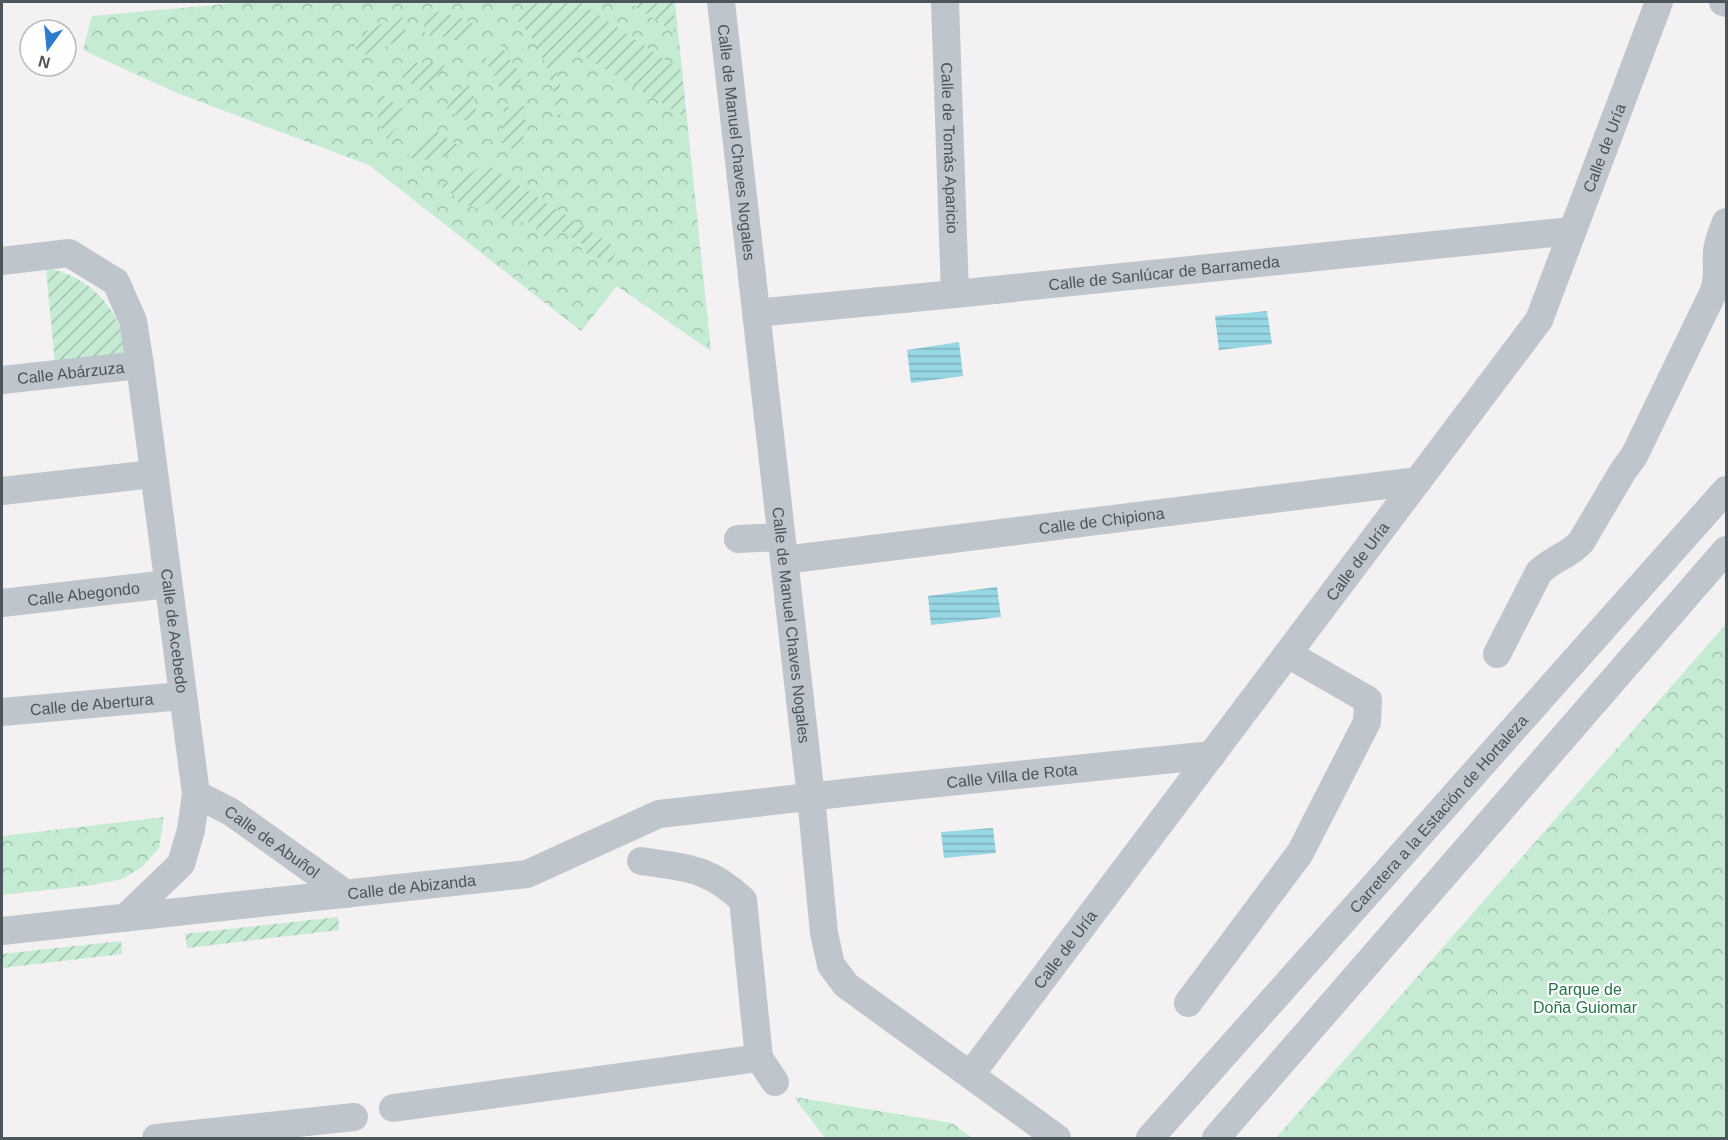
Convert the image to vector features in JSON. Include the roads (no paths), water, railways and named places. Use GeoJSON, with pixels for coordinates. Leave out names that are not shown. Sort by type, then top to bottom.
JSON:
{"type":"FeatureCollection","features":[{"type":"Feature","properties":{"kind":"street","name":"Calle de Manuel Chaves Nogales"},"geometry":{"type":"LineString","coordinates":[[721,2],[811,797],[824,933],[831,965],[846,985],[1057,1138]]}},
{"type":"Feature","properties":{"kind":"street","name":"Calle de Tomás Aparicio"},"geometry":{"type":"LineString","coordinates":[[945,2],[955,294]]}},
{"type":"Feature","properties":{"kind":"street","name":"Calle de Uría"},"geometry":{"type":"LineString","coordinates":[[971,1074],[1539,320],[1659,2]]}},
{"type":"Feature","properties":{"kind":"street"},"geometry":{"type":"LineString","coordinates":[[1497,654],[1539,572],[1548,563],[1576,549],[1581,543],[1634,456],[1714,291],[1717,282],[1719,238],[1726,222]]}},
{"type":"Feature","properties":{"kind":"street","name":"Calle de Sanlúcar de Barrameda"},"geometry":{"type":"LineString","coordinates":[[756,313],[1572,231]]}},
{"type":"Feature","properties":{"kind":"street","name":"Calle de Acebedo"},"geometry":{"type":"LineString","coordinates":[[2,261],[69,253],[116,282],[133,321],[196,794],[191,830],[181,864],[126,918]]}},
{"type":"Feature","properties":{"kind":"street","name":"Calle Abárzuza"},"geometry":{"type":"LineString","coordinates":[[2,380],[140,365]]}},
{"type":"Feature","properties":{"kind":"street"},"geometry":{"type":"LineString","coordinates":[[2,491],[153,474]]}},
{"type":"Feature","properties":{"kind":"street","name":"Calle de Chipiona"},"geometry":{"type":"LineString","coordinates":[[738,539],[782,548],[1418,481]]}},
{"type":"Feature","properties":{"kind":"street","name":"Carretera a la Estación de Hortaleza"},"geometry":{"type":"LineString","coordinates":[[1150,1138],[1726,490]]}},
{"type":"Feature","properties":{"kind":"street"},"geometry":{"type":"LineString","coordinates":[[1216,1138],[1726,550]]}},
{"type":"Feature","properties":{"kind":"street","name":"Calle Abegondo"},"geometry":{"type":"LineString","coordinates":[[2,603],[168,584]]}},
{"type":"Feature","properties":{"kind":"street"},"geometry":{"type":"LineString","coordinates":[[1188,1003],[1300,853],[1367,722],[1368,700],[1288,654]]}},
{"type":"Feature","properties":{"kind":"street","name":"Calle de Abertura"},"geometry":{"type":"LineString","coordinates":[[2,712],[182,696]]}},
{"type":"Feature","properties":{"kind":"street","name":"Calle Villa de Rota"},"geometry":{"type":"LineString","coordinates":[[811,797],[1212,755]]}},
{"type":"Feature","properties":{"kind":"street","name":"Calle de Abuñol"},"geometry":{"type":"LineString","coordinates":[[196,794],[231,812],[346,894]]}},
{"type":"Feature","properties":{"kind":"street","name":"Calle de Abizanda"},"geometry":{"type":"LineString","coordinates":[[2,931],[527,874],[659,814],[811,797]]}},
{"type":"Feature","properties":{"kind":"street"},"geometry":{"type":"LineString","coordinates":[[641,861],[701,871],[726,885],[743,900],[759,1058],[775,1082]]}},
{"type":"Feature","properties":{"kind":"street"},"geometry":{"type":"LineString","coordinates":[[393,1108],[759,1058]]}},
{"type":"Feature","properties":{"kind":"street"},"geometry":{"type":"LineString","coordinates":[[156,1138],[354,1117]]}},
{"type":"Feature","properties":{"kind":"water"},"geometry":{"type":"Polygon","coordinates":[[[1267,311],[1272,344],[1219,350],[1215,316],[1267,311]]]}},
{"type":"Feature","properties":{"kind":"water"},"geometry":{"type":"Polygon","coordinates":[[[959,342],[963,376],[911,383],[907,350],[959,342]]]}},
{"type":"Feature","properties":{"kind":"water"},"geometry":{"type":"Polygon","coordinates":[[[997,587],[1001,617],[931,625],[928,596],[997,587]]]}},
{"type":"Feature","properties":{"kind":"water"},"geometry":{"type":"Polygon","coordinates":[[[993,828],[996,853],[944,858],[941,832],[993,828]]]}},
{"type":"Feature","properties":{"kind":"park label","name":"Parque de Doña Guiomar"},"geometry":{"type":"Point","coordinates":[1585,998]}}]}
